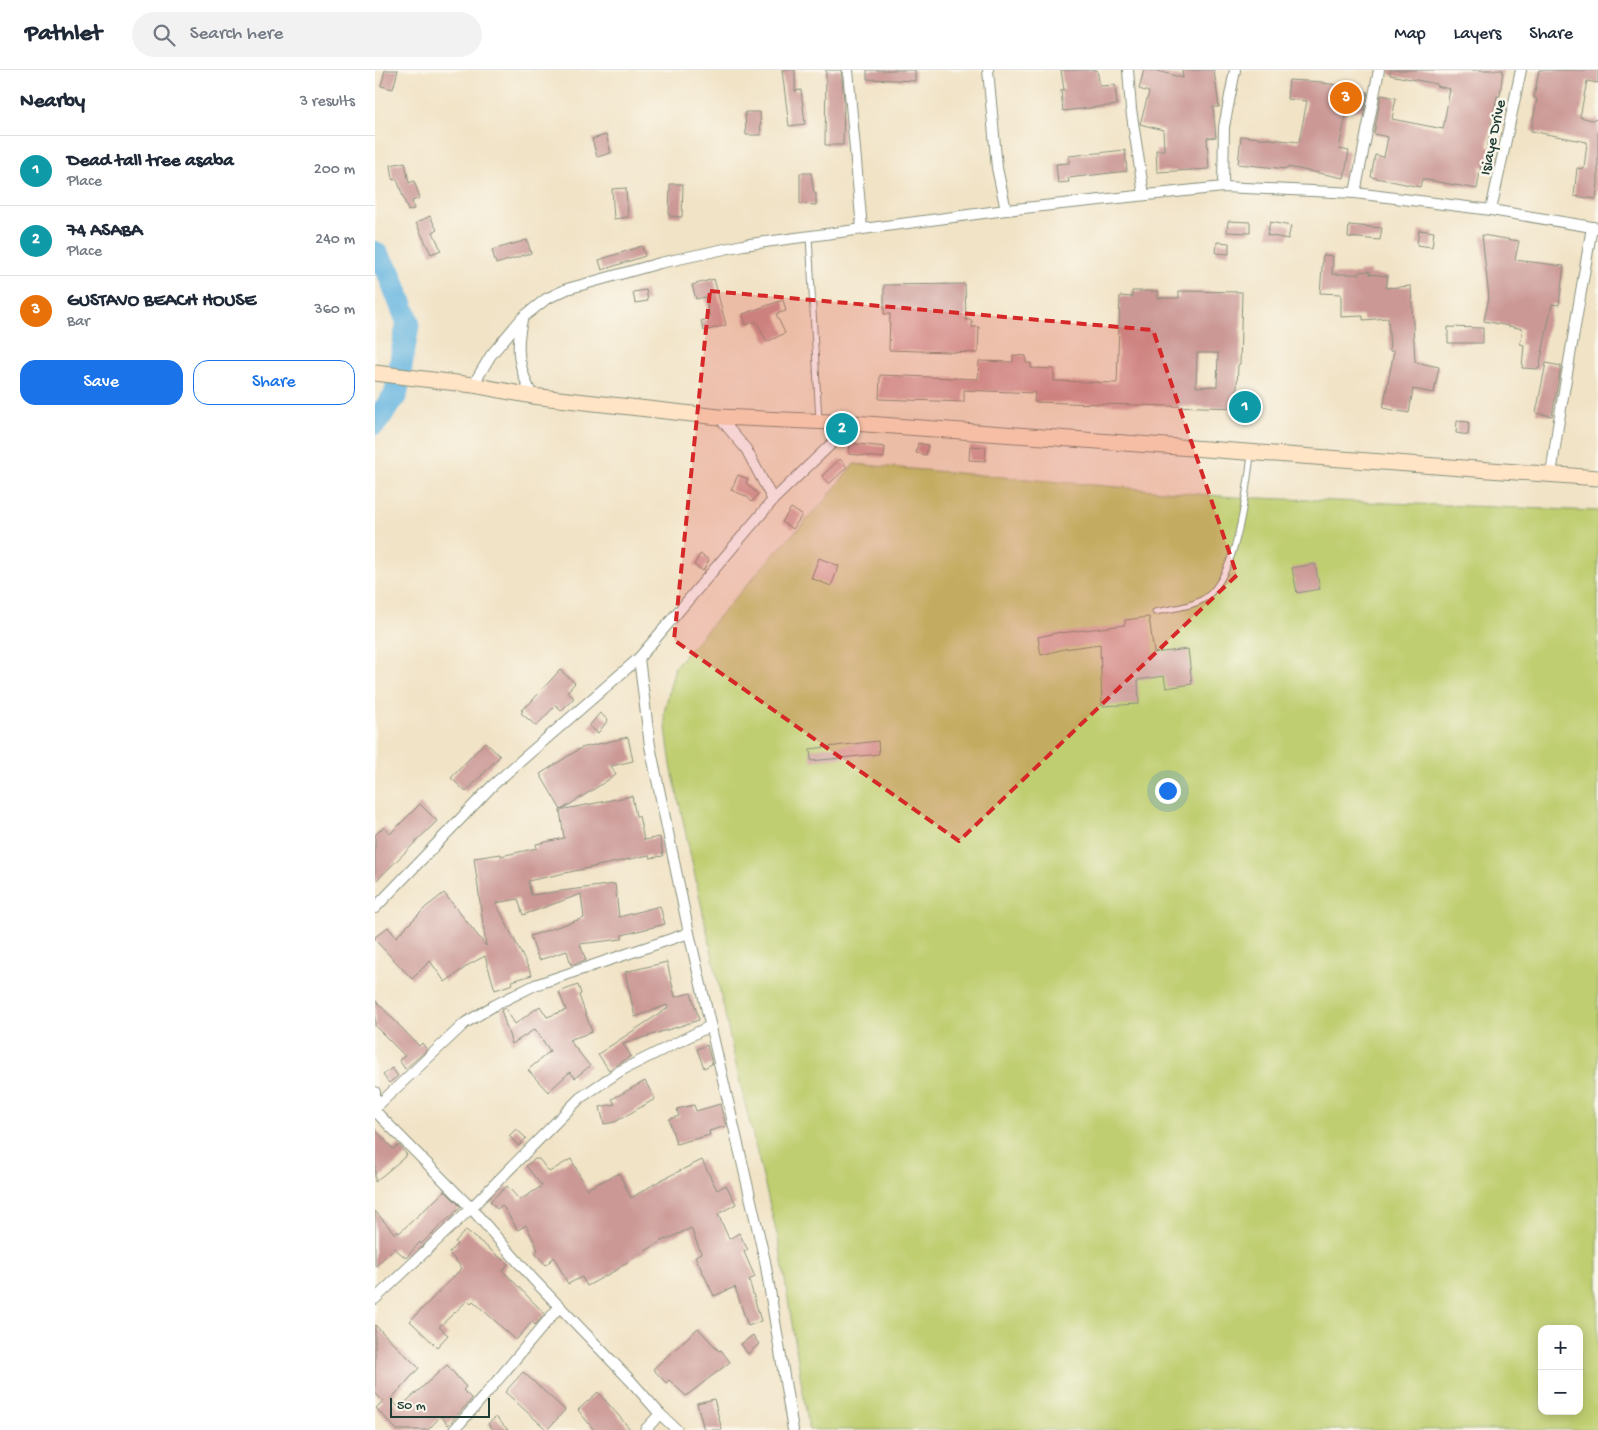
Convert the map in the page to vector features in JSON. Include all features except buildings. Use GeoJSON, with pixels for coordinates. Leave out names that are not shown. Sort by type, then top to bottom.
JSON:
{"type":"FeatureCollection","features":[{"type":"Feature","properties":{"kind":"main road"},"geometry":{"type":"LineString","coordinates":[[378,373],[473,385],[532,396],[719,417],[853,423],[1598,478]]}},
{"type":"Feature","properties":{"kind":"street"},"geometry":{"type":"LineString","coordinates":[[848,70],[862,229]]}},
{"type":"Feature","properties":{"kind":"street"},"geometry":{"type":"LineString","coordinates":[[988,70],[997,168],[1006,210]]}},
{"type":"Feature","properties":{"kind":"street"},"geometry":{"type":"LineString","coordinates":[[1128,70],[1131,109],[1144,194]]}},
{"type":"Feature","properties":{"kind":"street"},"geometry":{"type":"LineString","coordinates":[[1223,187],[1224,127],[1235,70]]}},
{"type":"Feature","properties":{"kind":"street"},"geometry":{"type":"LineString","coordinates":[[1355,193],[1379,70]]}},
{"type":"Feature","properties":{"kind":"street","name":"Isiaye Drive"},"geometry":{"type":"LineString","coordinates":[[1491,210],[1521,70]]}},
{"type":"Feature","properties":{"kind":"street"},"geometry":{"type":"LineString","coordinates":[[473,385],[491,356],[522,318],[546,299],[567,289],[660,263],[743,245],[1006,210],[1144,194],[1223,187],[1355,193],[1491,210],[1595,228],[1558,426],[1551,475]]}},
{"type":"Feature","properties":{"kind":"street"},"geometry":{"type":"LineString","coordinates":[[522,318],[518,339],[519,360],[532,396]]}},
{"type":"Feature","properties":{"kind":"street"},"geometry":{"type":"LineString","coordinates":[[719,417],[746,449],[773,500]]}},
{"type":"Feature","properties":{"kind":"street"},"geometry":{"type":"LineString","coordinates":[[375,908],[493,786],[639,658],[773,500],[853,423]]}},
{"type":"Feature","properties":{"kind":"street"},"geometry":{"type":"LineString","coordinates":[[639,658],[650,746],[689,933],[765,1261],[793,1430]]}},
{"type":"Feature","properties":{"kind":"street"},"geometry":{"type":"LineString","coordinates":[[677,1430],[533,1279],[471,1208],[375,1110],[465,1023],[495,1005],[535,985],[689,933]]}},
{"type":"Feature","properties":{"kind":"street"},"geometry":{"type":"LineString","coordinates":[[375,1299],[471,1208],[580,1098],[620,1071],[710,1026]]}},
{"type":"Feature","properties":{"kind":"street"},"geometry":{"type":"LineString","coordinates":[[375,1092],[375,1100]]}},
{"type":"Feature","properties":{"kind":"street"},"geometry":{"type":"LineString","coordinates":[[454,1430],[560,1306]]}},
{"type":"Feature","properties":{"kind":"street"},"geometry":{"type":"LineString","coordinates":[[645,1430],[660,1414]]}},
{"type":"Feature","properties":{"kind":"lane"},"geometry":{"type":"LineString","coordinates":[[809,236],[819,421]]}},
{"type":"Feature","properties":{"kind":"lane"},"geometry":{"type":"LineString","coordinates":[[1155,612],[1199,601],[1208,596],[1227,568],[1243,511],[1251,452]]}},
{"type":"Feature","properties":{"kind":"highlighted area"},"geometry":{"type":"Polygon","coordinates":[[[710,291],[1153,330],[1237,575],[959,841],[674,640],[710,291]]]}},
{"type":"Feature","properties":{"kind":"green space"},"geometry":{"type":"Polygon","coordinates":[[[854,464],[1232,497],[1598,511],[1598,1430],[809,1430],[779,1243],[739,1079],[671,765],[664,713],[675,666],[776,552],[826,499],[854,464]]]}},
{"type":"Feature","properties":{"kind":"waterway"},"geometry":{"type":"LineString","coordinates":[[375,253],[389,273],[408,322],[396,394],[375,423]]}},
{"type":"Feature","properties":{"kind":"place","name":"GUSTAVO BEACH HOUSE"},"geometry":{"type":"Point","coordinates":[1346,98]}},
{"type":"Feature","properties":{"kind":"place","name":"Dead tall tree asaba"},"geometry":{"type":"Point","coordinates":[1245,407]}},
{"type":"Feature","properties":{"kind":"place","name":"74 ASABA"},"geometry":{"type":"Point","coordinates":[842,429]}}]}
